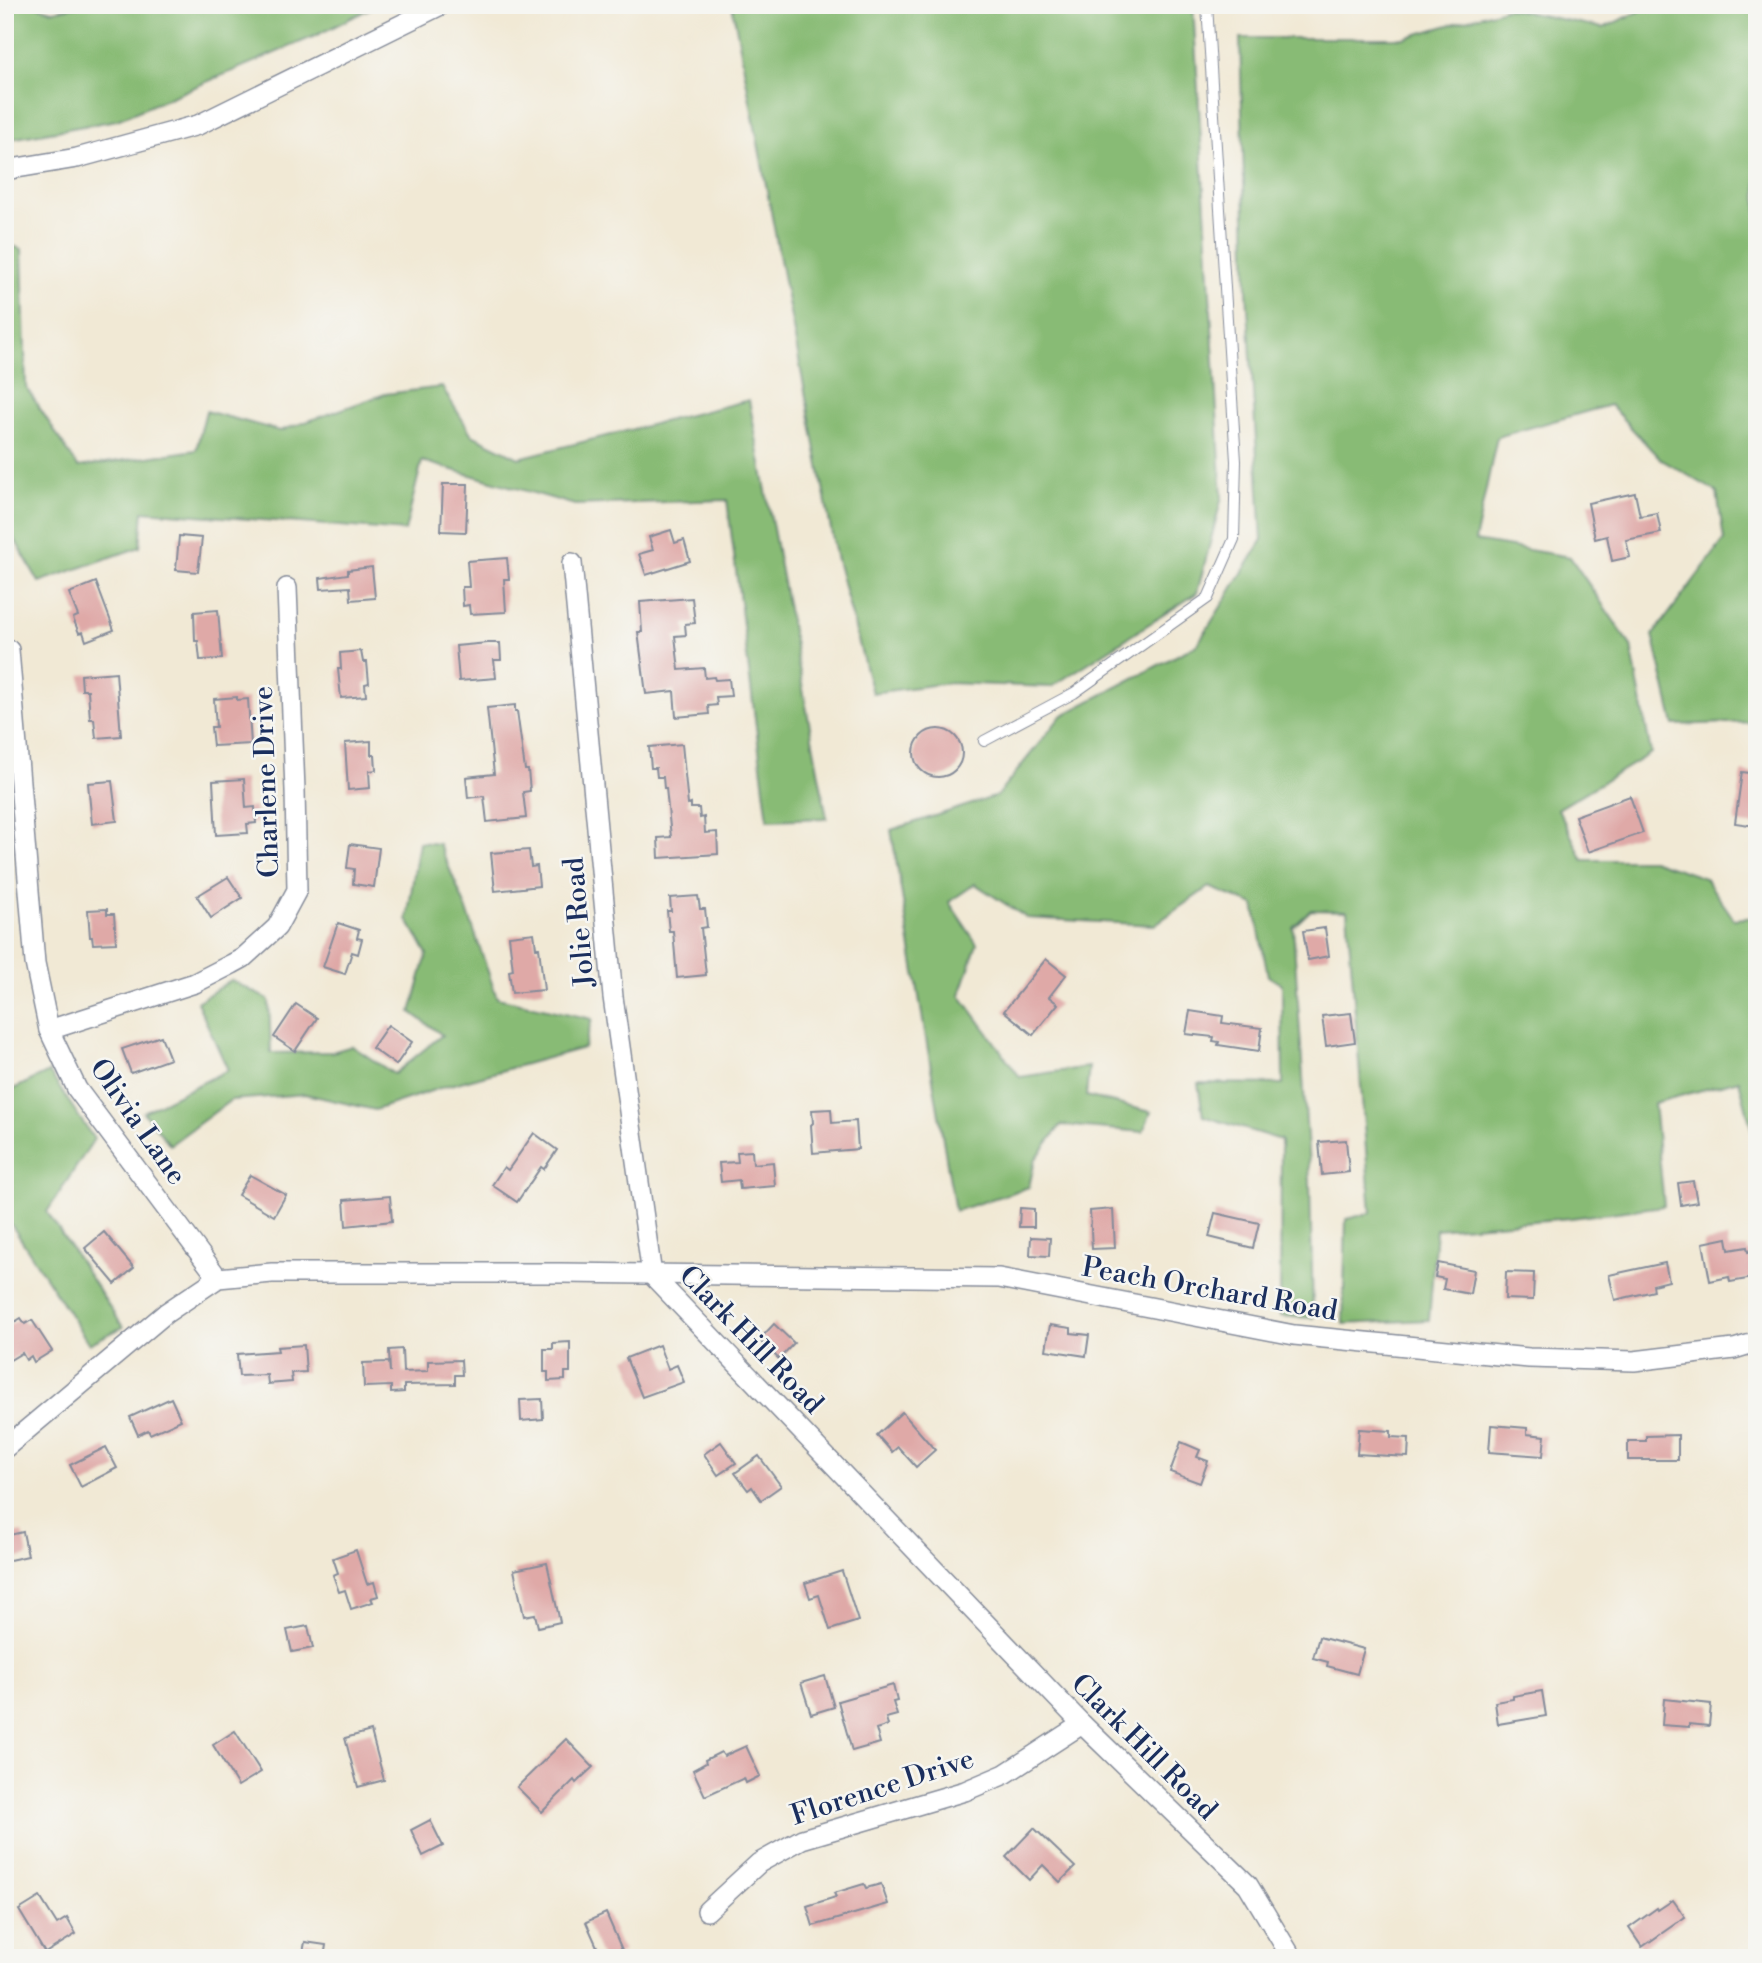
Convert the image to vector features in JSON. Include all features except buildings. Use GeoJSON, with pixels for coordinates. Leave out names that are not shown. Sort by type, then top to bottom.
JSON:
{"type":"FeatureCollection","features":[{"type":"Feature","properties":{"kind":"street"},"geometry":{"type":"LineString","coordinates":[[5,170],[77,158],[198,125],[441,5]]}},
{"type":"Feature","properties":{"kind":"street","name":"Jolie Road"},"geometry":{"type":"LineString","coordinates":[[572,563],[613,997],[652,1275]]}},
{"type":"Feature","properties":{"kind":"street","name":"Charlene Drive"},"geometry":{"type":"LineString","coordinates":[[49,1030],[195,983],[243,958],[277,927],[297,890],[287,588]]}},
{"type":"Feature","properties":{"kind":"street","name":"Olivia Lane"},"geometry":{"type":"LineString","coordinates":[[9,650],[35,964],[49,1030],[77,1089],[218,1278]]}},
{"type":"Feature","properties":{"kind":"street","name":"Clark Hill Road"},"geometry":{"type":"LineString","coordinates":[[5,1448],[166,1313],[218,1278],[272,1273],[652,1275],[1082,1724],[1248,1885],[1292,1958]]}},
{"type":"Feature","properties":{"kind":"street","name":"Peach Orchard Road"},"geometry":{"type":"LineString","coordinates":[[652,1275],[999,1278],[1294,1335],[1529,1358],[1634,1361],[1734,1349],[1757,1342]]}},
{"type":"Feature","properties":{"kind":"street","name":"Florence Drive"},"geometry":{"type":"LineString","coordinates":[[708,1911],[759,1863],[802,1839],[965,1791],[1005,1774],[1082,1724]]}},
{"type":"Feature","properties":{"kind":"lane"},"geometry":{"type":"LineString","coordinates":[[984,741],[1074,693],[1208,598],[1234,539],[1236,461],[1207,5]]}},
{"type":"Feature","properties":{"kind":"green space"},"geometry":{"type":"Polygon","coordinates":[[[5,5],[33,5],[53,11],[82,5],[377,5],[315,36],[117,120],[5,140],[5,5]]]}},
{"type":"Feature","properties":{"kind":"green space"},"geometry":{"type":"Polygon","coordinates":[[[732,5],[1193,5],[1222,497],[1197,593],[1051,687],[948,683],[872,693],[836,556],[732,5]]]}},
{"type":"Feature","properties":{"kind":"green space"},"geometry":{"type":"Polygon","coordinates":[[[1653,5],[1757,5],[1757,722],[1674,725],[1653,635],[1724,540],[1717,492],[1660,459],[1610,405],[1497,437],[1475,541],[1570,557],[1631,646],[1651,753],[1558,809],[1583,860],[1652,860],[1705,878],[1734,919],[1757,917],[1757,1150],[1739,1080],[1654,1103],[1664,1206],[1571,1218],[1436,1229],[1429,1320],[1343,1324],[1346,1219],[1371,1213],[1347,911],[1311,910],[1293,927],[1310,1182],[1313,1318],[1280,1316],[1281,1140],[1203,1116],[1198,1083],[1283,1084],[1282,985],[1268,976],[1254,905],[1209,887],[1154,925],[1027,918],[975,884],[949,902],[977,944],[960,995],[1020,1077],[1089,1067],[1086,1096],[1151,1112],[1143,1132],[1061,1125],[1035,1160],[1029,1187],[955,1211],[891,830],[997,796],[1061,716],[1197,645],[1262,541],[1247,291],[1240,38],[1404,38],[1507,8],[1603,28],[1653,5]]]}},
{"type":"Feature","properties":{"kind":"green space"},"geometry":{"type":"Polygon","coordinates":[[[5,244],[22,249],[26,387],[78,467],[196,450],[206,411],[280,431],[385,394],[442,387],[472,435],[519,458],[749,400],[827,818],[768,820],[727,500],[575,505],[422,461],[405,531],[143,511],[140,547],[39,582],[5,522],[5,244]]]}},
{"type":"Feature","properties":{"kind":"green space"},"geometry":{"type":"Polygon","coordinates":[[[419,842],[439,844],[467,910],[497,998],[592,1019],[584,1048],[446,1086],[375,1110],[305,1094],[231,1100],[170,1145],[143,1112],[228,1070],[197,1002],[231,980],[269,1000],[271,1053],[332,1052],[352,1046],[394,1074],[442,1035],[411,1012],[427,954],[407,919],[419,842]]]}},
{"type":"Feature","properties":{"kind":"green space"},"geometry":{"type":"Polygon","coordinates":[[[49,1072],[94,1139],[47,1212],[123,1327],[89,1344],[5,1215],[5,1093],[49,1072]]]}}]}
